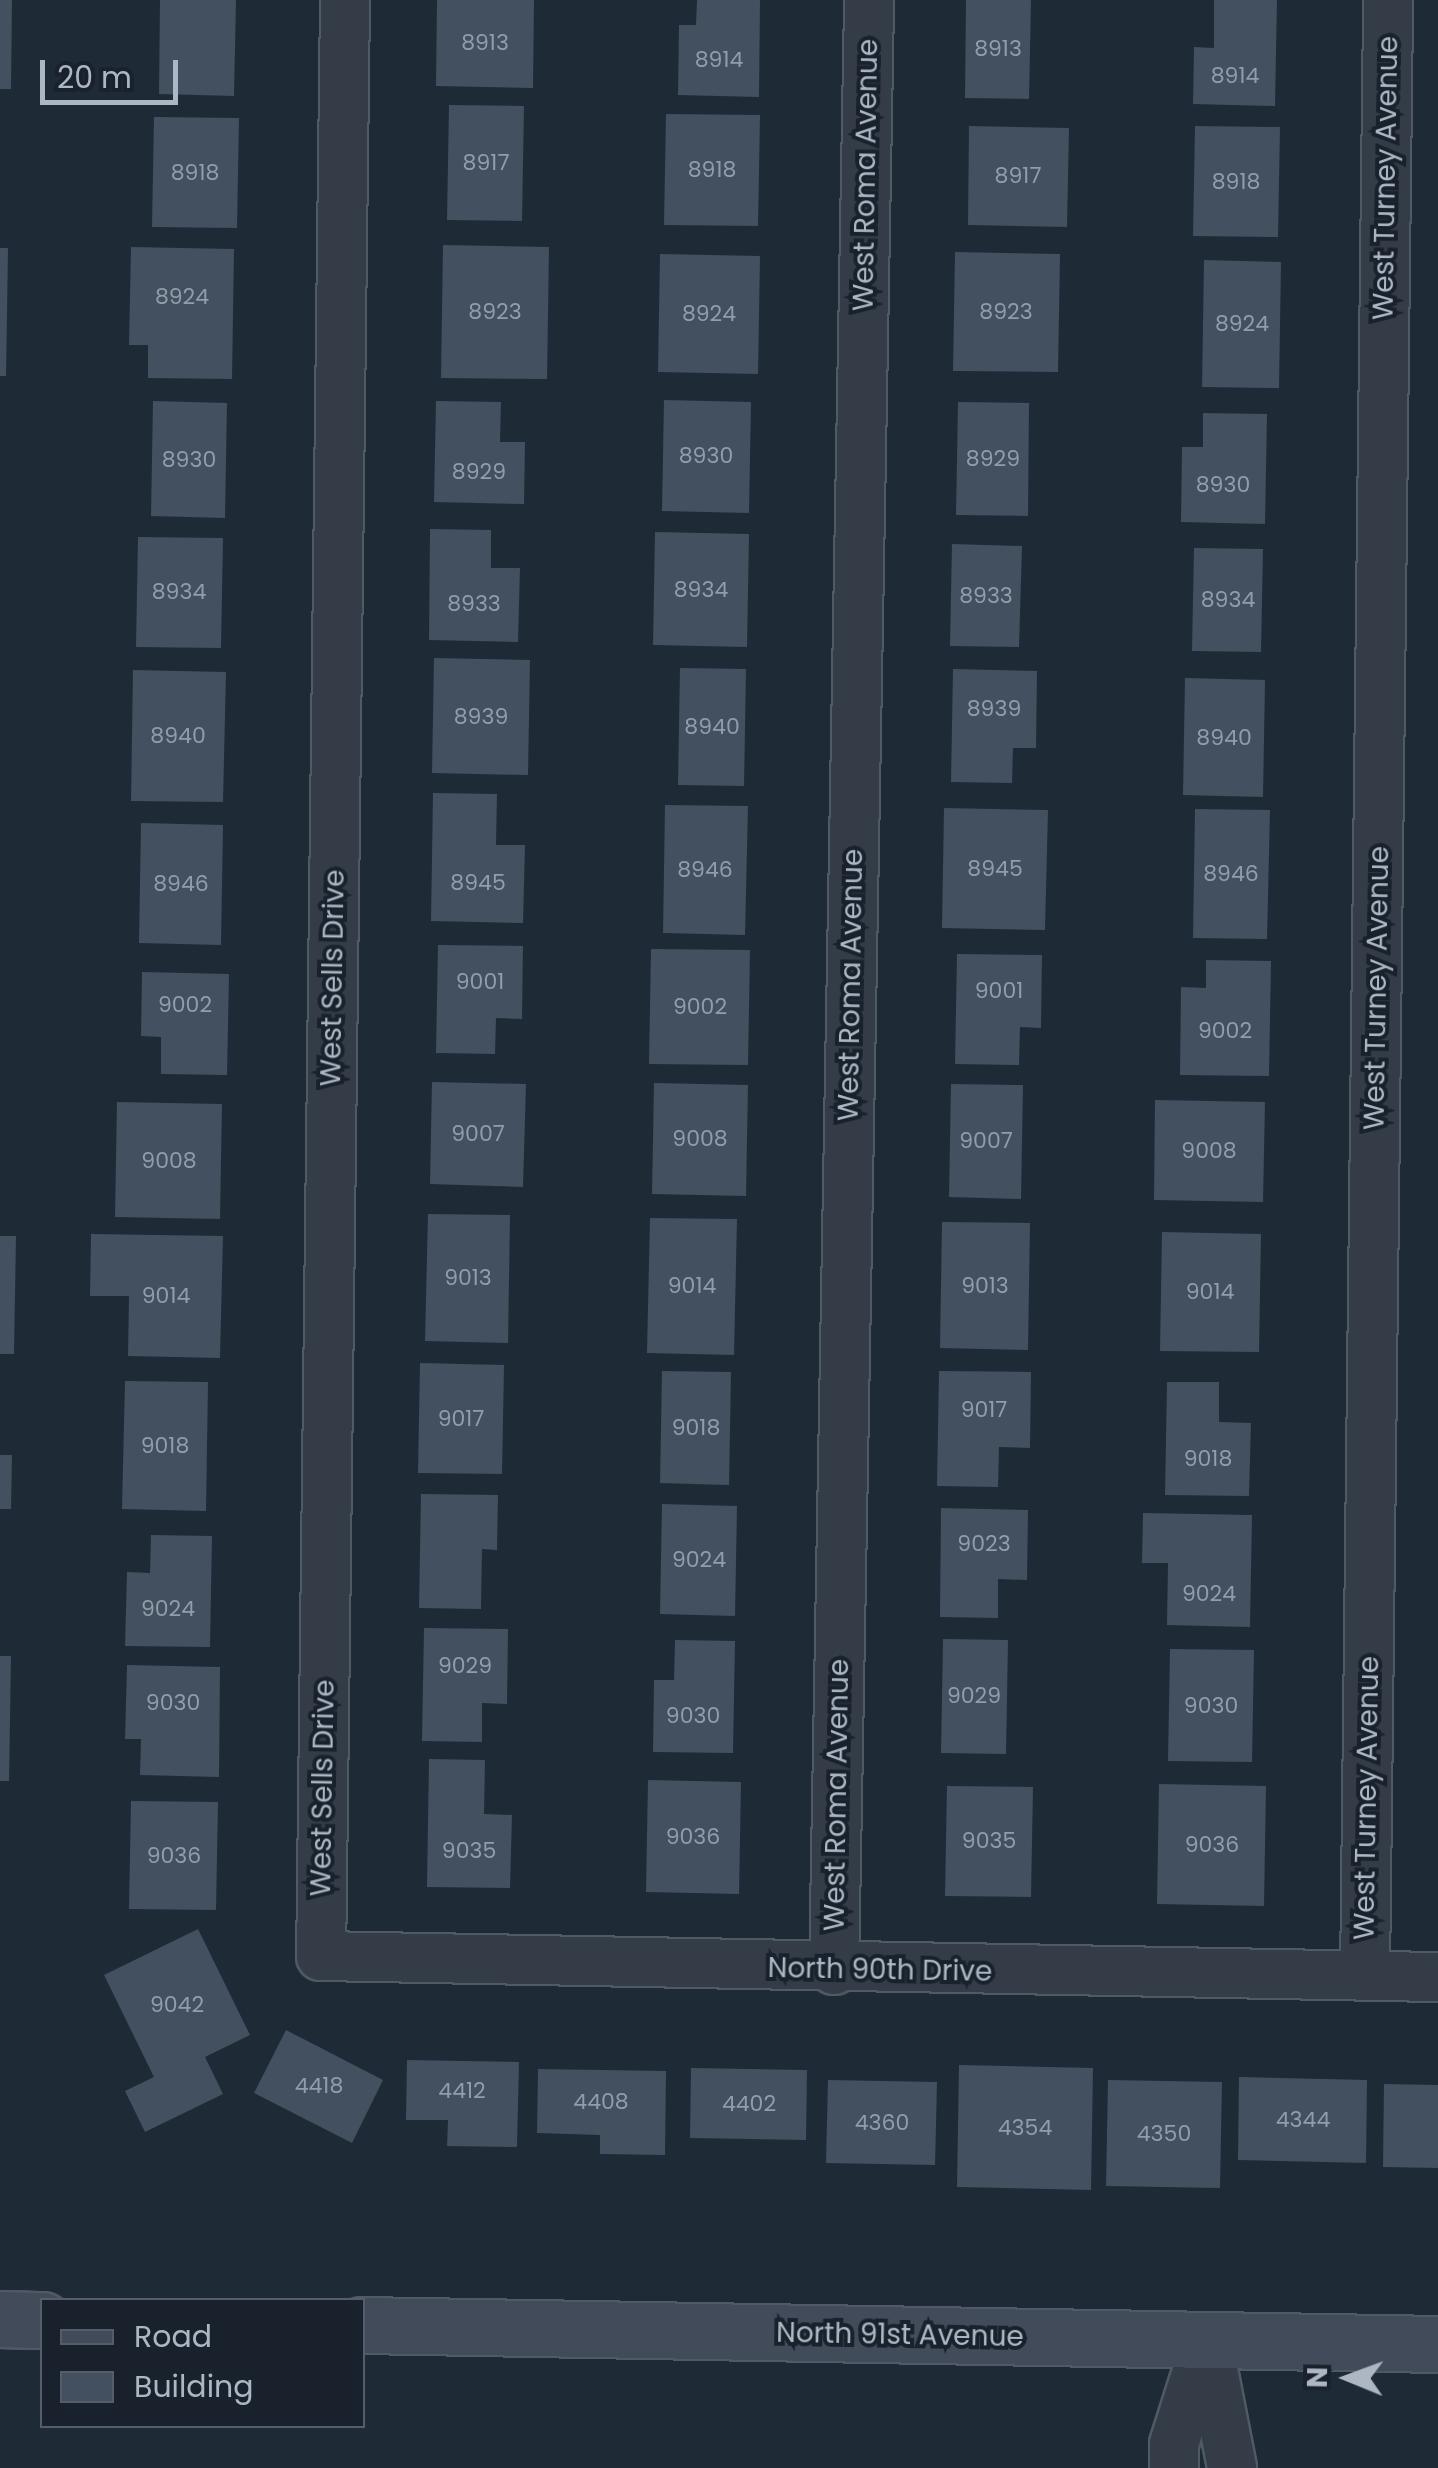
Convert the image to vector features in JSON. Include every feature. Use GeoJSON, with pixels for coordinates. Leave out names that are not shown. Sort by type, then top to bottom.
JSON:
{"type":"FeatureCollection","features":[{"type":"Feature","properties":{"kind":"main road"},"geometry":{"type":"LineString","coordinates":[[0,2319],[40,2320]]}},
{"type":"Feature","properties":{"kind":"main road","name":"North 91st Avenue"},"geometry":{"type":"LineString","coordinates":[[365,2326],[1438,2344]]}},
{"type":"Feature","properties":{"kind":"street","name":"West Sells Drive"},"geometry":{"type":"LineString","coordinates":[[322,1956],[345,0]]}},
{"type":"Feature","properties":{"kind":"street","name":"West Roma Avenue"},"geometry":{"type":"LineString","coordinates":[[834,1970],[868,0]]}},
{"type":"Feature","properties":{"kind":"street","name":"West Turney Avenue"},"geometry":{"type":"LineString","coordinates":[[1366,1976],[1388,0]]}},
{"type":"Feature","properties":{"kind":"street","name":"North 90th Drive"},"geometry":{"type":"LineString","coordinates":[[322,1956],[834,1970],[1438,1977]]}},
{"type":"Feature","properties":{"kind":"street"},"geometry":{"type":"LineString","coordinates":[[1174,2468],[1174,2444],[1207,2340]]}},
{"type":"Feature","properties":{"kind":"street"},"geometry":{"type":"LineString","coordinates":[[1207,2340],[1232,2468]]}},
{"type":"Feature","properties":{"kind":"building"},"geometry":{"type":"Polygon","coordinates":[[[0,0],[12,0],[11,89],[0,89],[0,0]]]}},
{"type":"Feature","properties":{"kind":"building"},"geometry":{"type":"Polygon","coordinates":[[[160,0],[236,0],[234,96],[159,94],[160,0]]]}},
{"type":"Feature","properties":{"kind":"building"},"geometry":{"type":"Polygon","coordinates":[[[437,0],[534,0],[533,88],[436,86],[437,0]]]}},
{"type":"Feature","properties":{"kind":"building"},"geometry":{"type":"Polygon","coordinates":[[[697,0],[760,0],[759,97],[678,95],[679,25],[696,25],[697,0]]]}},
{"type":"Feature","properties":{"kind":"building"},"geometry":{"type":"Polygon","coordinates":[[[966,0],[1031,0],[1029,99],[965,98],[966,0]]]}},
{"type":"Feature","properties":{"kind":"building"},"geometry":{"type":"Polygon","coordinates":[[[1214,0],[1277,0],[1275,106],[1193,104],[1194,47],[1214,48],[1214,0]]]}},
{"type":"Feature","properties":{"kind":"building"},"geometry":{"type":"Polygon","coordinates":[[[449,105],[524,106],[522,221],[447,220],[449,105]]]}},
{"type":"Feature","properties":{"kind":"building"},"geometry":{"type":"Polygon","coordinates":[[[666,114],[760,115],[758,226],[664,225],[666,114]]]}},
{"type":"Feature","properties":{"kind":"building"},"geometry":{"type":"Polygon","coordinates":[[[154,117],[239,118],[237,228],[152,227],[154,117]]]}},
{"type":"Feature","properties":{"kind":"building"},"geometry":{"type":"Polygon","coordinates":[[[969,126],[1069,128],[1067,227],[968,225],[969,126]]]}},
{"type":"Feature","properties":{"kind":"building"},"geometry":{"type":"Polygon","coordinates":[[[1195,126],[1280,127],[1278,237],[1193,236],[1195,126]]]}},
{"type":"Feature","properties":{"kind":"building"},"geometry":{"type":"Polygon","coordinates":[[[443,245],[549,247],[547,379],[441,378],[443,245]]]}},
{"type":"Feature","properties":{"kind":"building"},"geometry":{"type":"Polygon","coordinates":[[[131,247],[234,249],[232,379],[148,378],[148,345],[129,345],[131,247]]]}},
{"type":"Feature","properties":{"kind":"building"},"geometry":{"type":"Polygon","coordinates":[[[0,248],[8,248],[6,376],[0,376],[0,248]]]}},
{"type":"Feature","properties":{"kind":"building"},"geometry":{"type":"Polygon","coordinates":[[[955,252],[1060,254],[1058,372],[953,371],[955,252]]]}},
{"type":"Feature","properties":{"kind":"building"},"geometry":{"type":"Polygon","coordinates":[[[660,254],[760,256],[758,374],[658,372],[660,254]]]}},
{"type":"Feature","properties":{"kind":"building"},"geometry":{"type":"Polygon","coordinates":[[[1204,260],[1281,262],[1279,388],[1202,387],[1204,260]]]}},
{"type":"Feature","properties":{"kind":"building"},"geometry":{"type":"Polygon","coordinates":[[[664,400],[751,402],[749,513],[662,511],[664,400]]]}},
{"type":"Feature","properties":{"kind":"building"},"geometry":{"type":"Polygon","coordinates":[[[153,401],[227,403],[225,518],[151,516],[153,401]]]}},
{"type":"Feature","properties":{"kind":"building"},"geometry":{"type":"Polygon","coordinates":[[[436,401],[501,402],[500,442],[525,442],[524,504],[434,502],[436,401]]]}},
{"type":"Feature","properties":{"kind":"building"},"geometry":{"type":"Polygon","coordinates":[[[958,402],[1029,403],[1028,516],[956,515],[958,402]]]}},
{"type":"Feature","properties":{"kind":"building"},"geometry":{"type":"Polygon","coordinates":[[[1203,413],[1267,414],[1265,524],[1181,522],[1182,447],[1203,447],[1203,413]]]}},
{"type":"Feature","properties":{"kind":"building"},"geometry":{"type":"Polygon","coordinates":[[[430,529],[491,530],[491,568],[520,568],[518,642],[429,640],[430,529]]]}},
{"type":"Feature","properties":{"kind":"building"},"geometry":{"type":"Polygon","coordinates":[[[655,532],[749,534],[747,647],[653,645],[655,532]]]}},
{"type":"Feature","properties":{"kind":"building"},"geometry":{"type":"Polygon","coordinates":[[[138,537],[223,538],[221,648],[136,647],[138,537]]]}},
{"type":"Feature","properties":{"kind":"building"},"geometry":{"type":"Polygon","coordinates":[[[952,544],[1022,546],[1019,647],[950,646],[952,544]]]}},
{"type":"Feature","properties":{"kind":"building"},"geometry":{"type":"Polygon","coordinates":[[[1194,548],[1263,549],[1261,652],[1192,651],[1194,548]]]}},
{"type":"Feature","properties":{"kind":"building"},"geometry":{"type":"Polygon","coordinates":[[[434,658],[530,660],[528,775],[432,773],[434,658]]]}},
{"type":"Feature","properties":{"kind":"building"},"geometry":{"type":"Polygon","coordinates":[[[680,668],[746,669],[744,786],[678,785],[680,668]]]}},
{"type":"Feature","properties":{"kind":"building"},"geometry":{"type":"Polygon","coordinates":[[[953,669],[1037,671],[1036,748],[1013,748],[1012,783],[951,782],[953,669]]]}},
{"type":"Feature","properties":{"kind":"building"},"geometry":{"type":"Polygon","coordinates":[[[133,670],[226,672],[223,802],[131,801],[133,670]]]}},
{"type":"Feature","properties":{"kind":"building"},"geometry":{"type":"Polygon","coordinates":[[[1185,678],[1265,680],[1263,797],[1183,795],[1185,678]]]}},
{"type":"Feature","properties":{"kind":"building"},"geometry":{"type":"Polygon","coordinates":[[[433,793],[497,794],[496,845],[525,845],[523,923],[431,921],[433,793]]]}},
{"type":"Feature","properties":{"kind":"building"},"geometry":{"type":"Polygon","coordinates":[[[665,805],[748,806],[745,935],[663,933],[665,805]]]}},
{"type":"Feature","properties":{"kind":"building"},"geometry":{"type":"Polygon","coordinates":[[[944,808],[1048,810],[1045,930],[942,928],[944,808]]]}},
{"type":"Feature","properties":{"kind":"building"},"geometry":{"type":"Polygon","coordinates":[[[1195,809],[1270,810],[1267,939],[1193,938],[1195,809]]]}},
{"type":"Feature","properties":{"kind":"building"},"geometry":{"type":"Polygon","coordinates":[[[141,823],[223,825],[221,945],[139,943],[141,823]]]}},
{"type":"Feature","properties":{"kind":"building"},"geometry":{"type":"Polygon","coordinates":[[[438,945],[523,946],[522,1019],[496,1018],[495,1054],[436,1053],[438,945]]]}},
{"type":"Feature","properties":{"kind":"building"},"geometry":{"type":"Polygon","coordinates":[[[651,949],[750,950],[748,1065],[649,1064],[651,949]]]}},
{"type":"Feature","properties":{"kind":"building"},"geometry":{"type":"Polygon","coordinates":[[[957,954],[1042,955],[1041,1028],[1020,1027],[1019,1065],[955,1064],[957,954]]]}},
{"type":"Feature","properties":{"kind":"building"},"geometry":{"type":"Polygon","coordinates":[[[1206,960],[1271,961],[1269,1076],[1180,1075],[1181,987],[1206,988],[1206,960]]]}},
{"type":"Feature","properties":{"kind":"building"},"geometry":{"type":"Polygon","coordinates":[[[142,972],[229,974],[227,1075],[161,1074],[161,1037],[141,1036],[142,972]]]}},
{"type":"Feature","properties":{"kind":"building"},"geometry":{"type":"Polygon","coordinates":[[[432,1082],[526,1084],[523,1187],[430,1184],[432,1082]]]}},
{"type":"Feature","properties":{"kind":"building"},"geometry":{"type":"Polygon","coordinates":[[[654,1083],[748,1085],[746,1196],[652,1194],[654,1083]]]}},
{"type":"Feature","properties":{"kind":"building"},"geometry":{"type":"Polygon","coordinates":[[[951,1084],[1023,1085],[1021,1199],[949,1197],[951,1084]]]}},
{"type":"Feature","properties":{"kind":"building"},"geometry":{"type":"Polygon","coordinates":[[[1155,1100],[1265,1102],[1263,1202],[1154,1200],[1155,1100]]]}},
{"type":"Feature","properties":{"kind":"building"},"geometry":{"type":"Polygon","coordinates":[[[117,1102],[222,1104],[220,1219],[115,1217],[117,1102]]]}},
{"type":"Feature","properties":{"kind":"building"},"geometry":{"type":"Polygon","coordinates":[[[428,1214],[510,1215],[508,1343],[425,1341],[428,1214]]]}},
{"type":"Feature","properties":{"kind":"building"},"geometry":{"type":"Polygon","coordinates":[[[650,1218],[737,1219],[734,1355],[647,1353],[650,1218]]]}},
{"type":"Feature","properties":{"kind":"building"},"geometry":{"type":"Polygon","coordinates":[[[942,1222],[1030,1223],[1028,1350],[940,1348],[942,1222]]]}},
{"type":"Feature","properties":{"kind":"building"},"geometry":{"type":"Polygon","coordinates":[[[1162,1232],[1261,1234],[1259,1352],[1160,1351],[1162,1232]]]}},
{"type":"Feature","properties":{"kind":"building"},"geometry":{"type":"Polygon","coordinates":[[[91,1234],[223,1236],[220,1358],[128,1356],[129,1296],[90,1296],[91,1234]]]}},
{"type":"Feature","properties":{"kind":"building"},"geometry":{"type":"Polygon","coordinates":[[[0,1236],[16,1236],[14,1354],[0,1354],[0,1236]]]}},
{"type":"Feature","properties":{"kind":"building"},"geometry":{"type":"Polygon","coordinates":[[[420,1363],[504,1365],[502,1474],[418,1473],[420,1363]]]}},
{"type":"Feature","properties":{"kind":"building"},"geometry":{"type":"Polygon","coordinates":[[[662,1371],[731,1372],[729,1485],[660,1483],[662,1371]]]}},
{"type":"Feature","properties":{"kind":"building"},"geometry":{"type":"Polygon","coordinates":[[[939,1371],[1031,1372],[1030,1448],[999,1447],[998,1487],[937,1486],[939,1371]]]}},
{"type":"Feature","properties":{"kind":"building"},"geometry":{"type":"Polygon","coordinates":[[[125,1381],[208,1382],[206,1511],[122,1509],[125,1381]]]}},
{"type":"Feature","properties":{"kind":"building"},"geometry":{"type":"Polygon","coordinates":[[[1167,1382],[1219,1382],[1219,1422],[1251,1423],[1249,1496],[1165,1495],[1167,1382]]]}},
{"type":"Feature","properties":{"kind":"building"},"geometry":{"type":"Polygon","coordinates":[[[0,1455],[12,1455],[11,1509],[0,1509],[0,1455]]]}},
{"type":"Feature","properties":{"kind":"building"},"geometry":{"type":"Polygon","coordinates":[[[421,1494],[498,1495],[497,1550],[482,1549],[481,1609],[419,1608],[421,1494]]]}},
{"type":"Feature","properties":{"kind":"building"},"geometry":{"type":"Polygon","coordinates":[[[662,1504],[737,1506],[735,1616],[660,1614],[662,1504]]]}},
{"type":"Feature","properties":{"kind":"building"},"geometry":{"type":"Polygon","coordinates":[[[941,1508],[1028,1510],[1027,1580],[998,1579],[998,1618],[940,1617],[941,1508]]]}},
{"type":"Feature","properties":{"kind":"building"},"geometry":{"type":"Polygon","coordinates":[[[1143,1513],[1252,1515],[1250,1627],[1167,1625],[1168,1563],[1142,1563],[1143,1513]]]}},
{"type":"Feature","properties":{"kind":"building"},"geometry":{"type":"Polygon","coordinates":[[[151,1535],[212,1536],[210,1647],[125,1646],[127,1572],[150,1573],[151,1535]]]}},
{"type":"Feature","properties":{"kind":"building"},"geometry":{"type":"Polygon","coordinates":[[[424,1628],[508,1629],[507,1704],[482,1703],[482,1742],[422,1741],[424,1628]]]}},
{"type":"Feature","properties":{"kind":"building"},"geometry":{"type":"Polygon","coordinates":[[[943,1639],[1008,1640],[1006,1754],[941,1753],[943,1639]]]}},
{"type":"Feature","properties":{"kind":"building"},"geometry":{"type":"Polygon","coordinates":[[[675,1640],[735,1641],[733,1753],[653,1752],[654,1680],[674,1680],[675,1640]]]}},
{"type":"Feature","properties":{"kind":"building"},"geometry":{"type":"Polygon","coordinates":[[[1170,1649],[1254,1650],[1252,1762],[1168,1761],[1170,1649]]]}},
{"type":"Feature","properties":{"kind":"building"},"geometry":{"type":"Polygon","coordinates":[[[0,1656],[11,1656],[9,1781],[0,1781],[0,1656]]]}},
{"type":"Feature","properties":{"kind":"building"},"geometry":{"type":"Polygon","coordinates":[[[127,1665],[220,1667],[219,1777],[140,1775],[141,1739],[125,1739],[127,1665]]]}},
{"type":"Feature","properties":{"kind":"building"},"geometry":{"type":"Polygon","coordinates":[[[429,1759],[485,1760],[484,1814],[512,1815],[510,1888],[427,1887],[429,1759]]]}},
{"type":"Feature","properties":{"kind":"building"},"geometry":{"type":"Polygon","coordinates":[[[648,1780],[741,1782],[739,1894],[646,1892],[648,1780]]]}},
{"type":"Feature","properties":{"kind":"building"},"geometry":{"type":"Polygon","coordinates":[[[1159,1784],[1266,1786],[1264,1906],[1157,1904],[1159,1784]]]}},
{"type":"Feature","properties":{"kind":"building"},"geometry":{"type":"Polygon","coordinates":[[[947,1786],[1033,1787],[1031,1897],[945,1896],[947,1786]]]}},
{"type":"Feature","properties":{"kind":"building"},"geometry":{"type":"Polygon","coordinates":[[[131,1801],[218,1802],[216,1910],[129,1909],[131,1801]]]}},
{"type":"Feature","properties":{"kind":"building"},"geometry":{"type":"Polygon","coordinates":[[[198,1929],[250,2035],[205,2057],[223,2094],[145,2132],[125,2091],[154,2077],[104,1975],[198,1929]]]}},
{"type":"Feature","properties":{"kind":"building"},"geometry":{"type":"Polygon","coordinates":[[[286,2030],[383,2080],[352,2143],[254,2093],[286,2030]]]}},
{"type":"Feature","properties":{"kind":"building"},"geometry":{"type":"Polygon","coordinates":[[[407,2060],[519,2062],[517,2147],[447,2146],[448,2120],[406,2120],[407,2060]]]}},
{"type":"Feature","properties":{"kind":"building"},"geometry":{"type":"Polygon","coordinates":[[[959,2065],[1093,2068],[1091,2190],[957,2187],[959,2065]]]}},
{"type":"Feature","properties":{"kind":"building"},"geometry":{"type":"Polygon","coordinates":[[[691,2068],[807,2070],[806,2140],[690,2138],[691,2068]]]}},
{"type":"Feature","properties":{"kind":"building"},"geometry":{"type":"Polygon","coordinates":[[[538,2069],[666,2071],[665,2155],[600,2154],[600,2135],[537,2133],[538,2069]]]}},
{"type":"Feature","properties":{"kind":"building"},"geometry":{"type":"Polygon","coordinates":[[[1239,2077],[1367,2080],[1366,2163],[1238,2160],[1239,2077]]]}},
{"type":"Feature","properties":{"kind":"building"},"geometry":{"type":"Polygon","coordinates":[[[828,2080],[937,2082],[935,2165],[826,2163],[828,2080]]]}},
{"type":"Feature","properties":{"kind":"building"},"geometry":{"type":"Polygon","coordinates":[[[1108,2080],[1222,2082],[1220,2188],[1106,2186],[1108,2080]]]}},
{"type":"Feature","properties":{"kind":"building"},"geometry":{"type":"Polygon","coordinates":[[[1384,2084],[1438,2085],[1438,2168],[1383,2167],[1384,2084]]]}}]}
